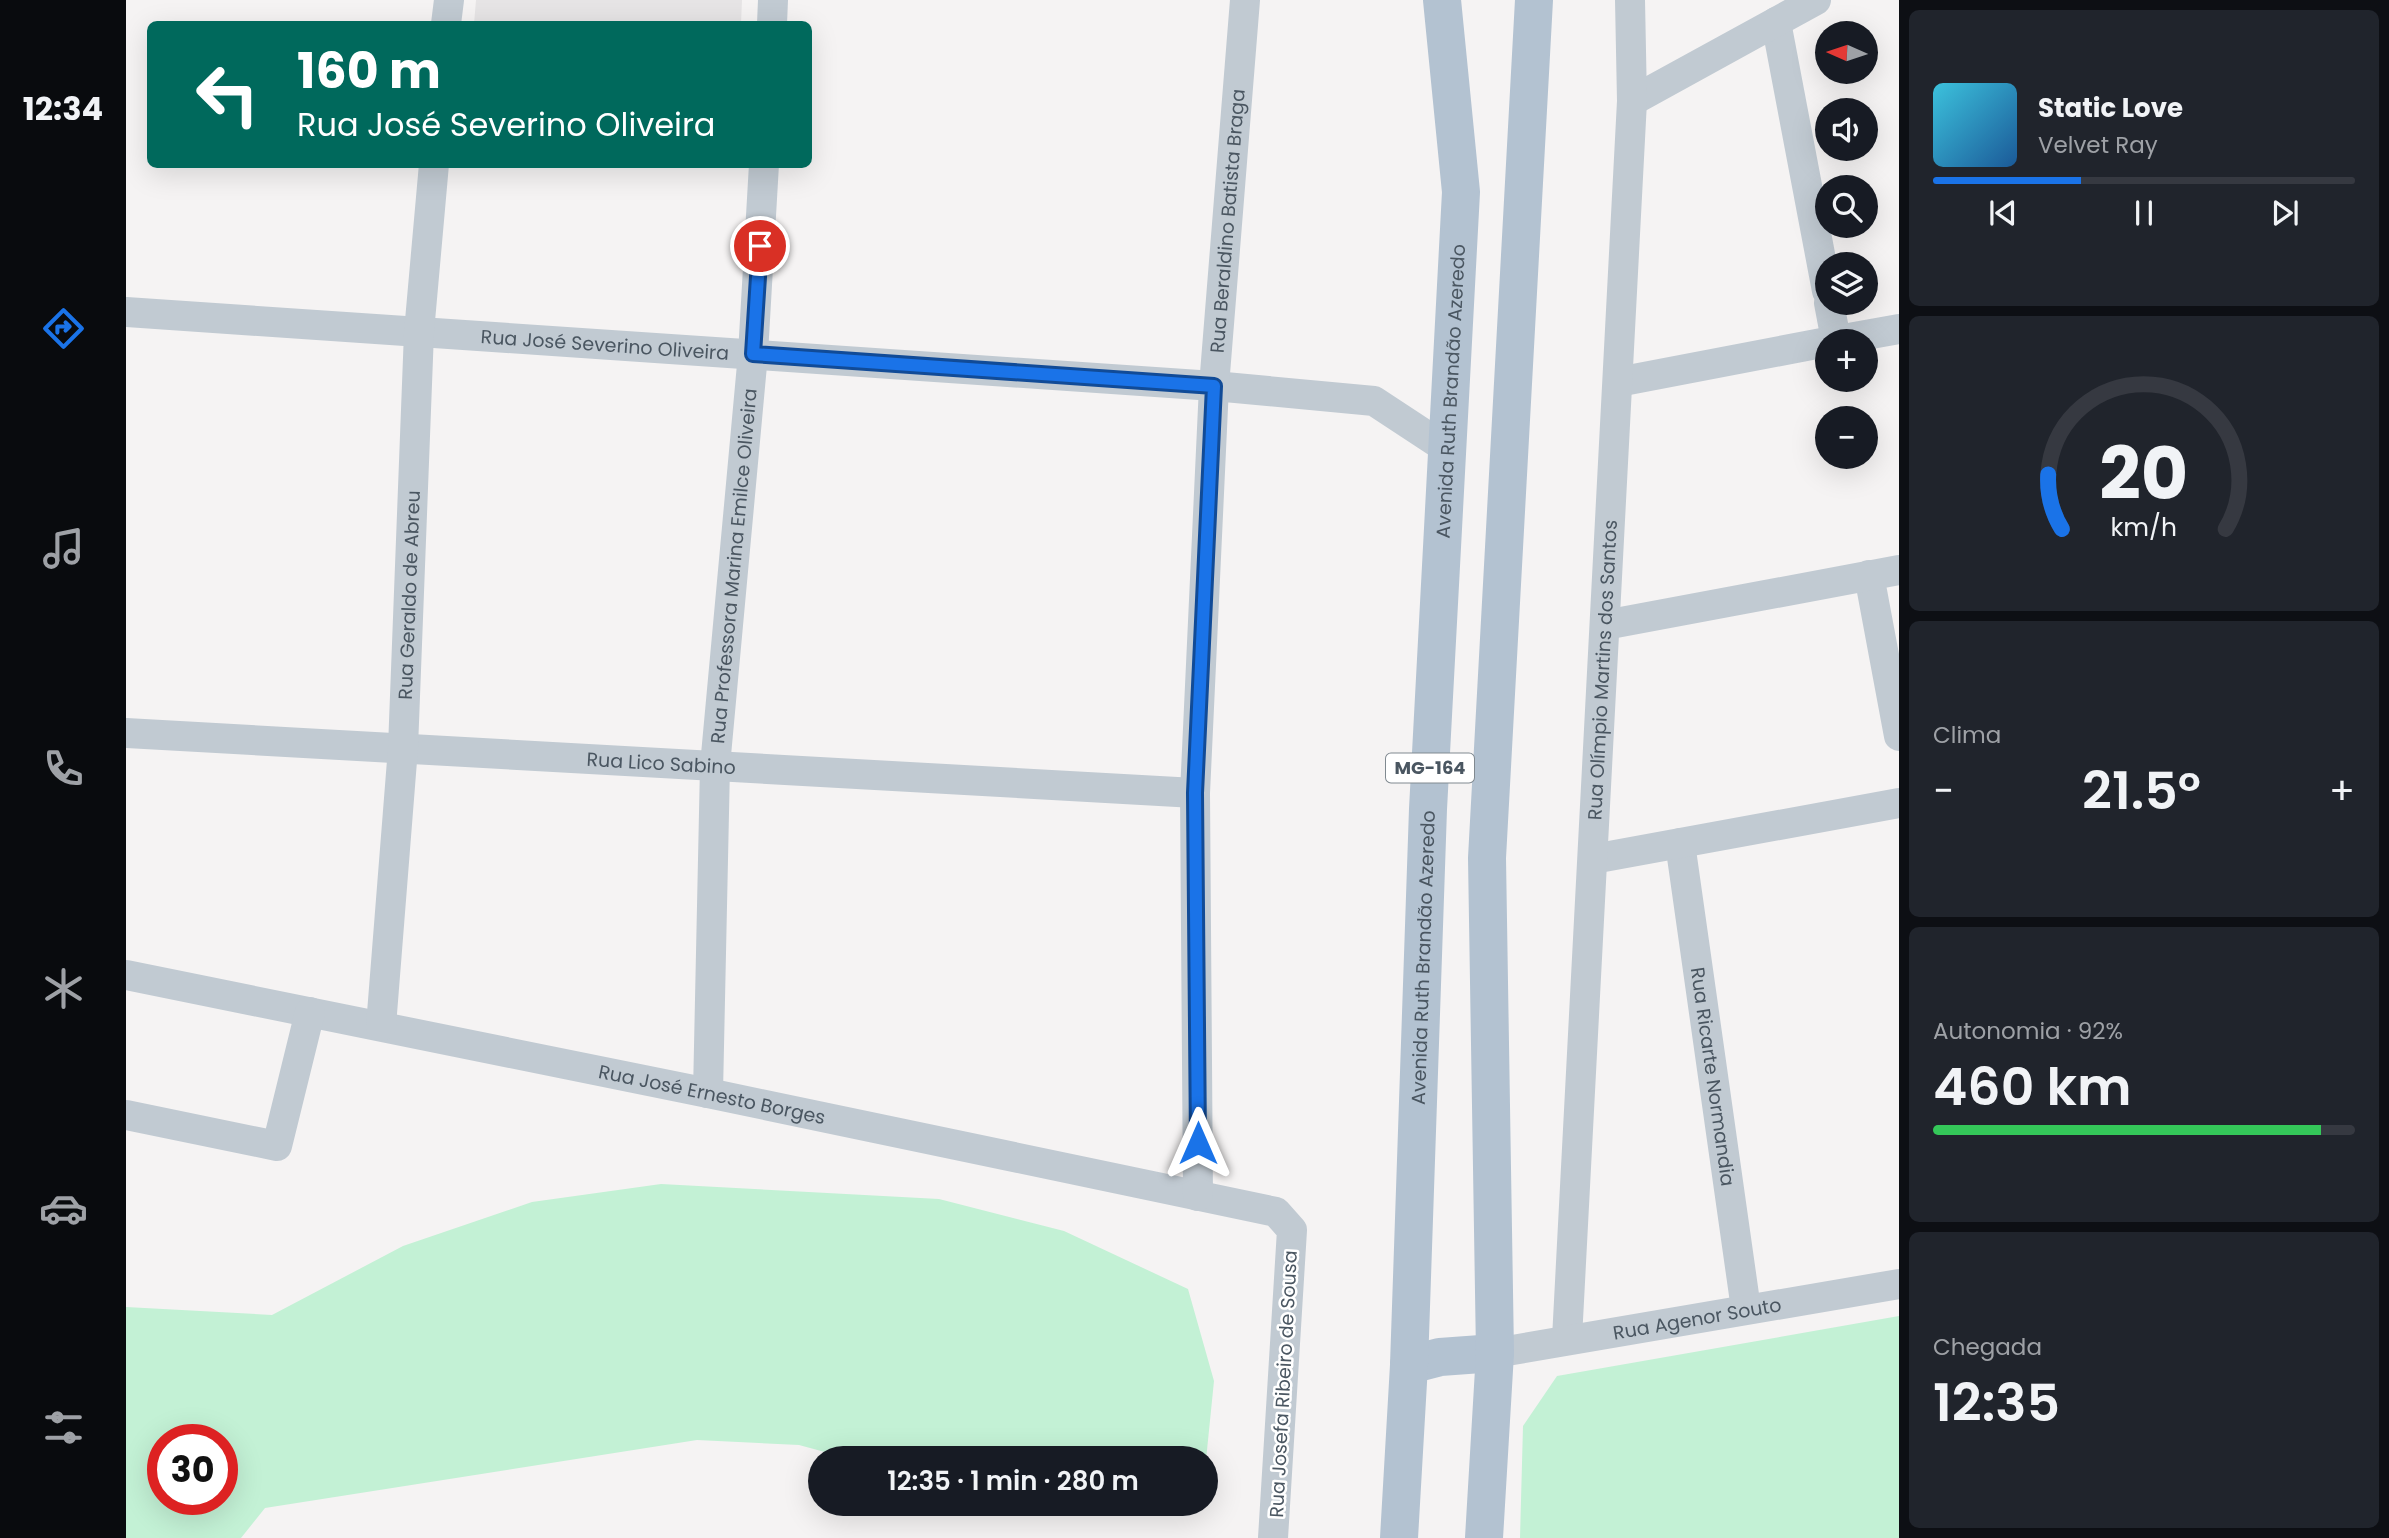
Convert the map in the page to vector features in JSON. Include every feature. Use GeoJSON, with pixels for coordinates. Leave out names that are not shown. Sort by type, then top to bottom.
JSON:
{"type":"FeatureCollection","features":[{"type":"Feature","properties":{"kind":"main road","name":"Avenida Ruth Brandão Azeredo"},"geometry":{"type":"LineString","coordinates":[[1408,1534],[1409,1364],[1428,809],[1461,192],[1443,0]]}},
{"type":"Feature","properties":{"kind":"main road","name":"MG-164"},"geometry":{"type":"LineString","coordinates":[[1484,1538],[1495,1353],[1487,858],[1534,0]]}},
{"type":"Feature","properties":{"kind":"main road"},"geometry":{"type":"LineString","coordinates":[[1409,1364],[1440,1357],[1495,1353]]}},
{"type":"Feature","properties":{"kind":"street"},"geometry":{"type":"LineString","coordinates":[[446,21],[449,0]]}},
{"type":"Feature","properties":{"kind":"street"},"geometry":{"type":"LineString","coordinates":[[772,21],[773,0]]}},
{"type":"Feature","properties":{"kind":"street","name":"Rua Beraldino Batista Braga"},"geometry":{"type":"LineString","coordinates":[[1198,1196],[1195,793],[1214,386],[1245,0]]}},
{"type":"Feature","properties":{"kind":"street","name":"Rua Olímpio Martins dos Santos"},"geometry":{"type":"LineString","coordinates":[[1567,1339],[1632,101],[1630,0]]}},
{"type":"Feature","properties":{"kind":"street"},"geometry":{"type":"LineString","coordinates":[[1632,101],[1816,0]]}},
{"type":"Feature","properties":{"kind":"street"},"geometry":{"type":"LineString","coordinates":[[1776,22],[1820,252]]}},
{"type":"Feature","properties":{"kind":"street","name":"Rua Geraldo de Abreu"},"geometry":{"type":"LineString","coordinates":[[380,1026],[403,748],[419,332],[434,168]]}},
{"type":"Feature","properties":{"kind":"street","name":"Rua Professora Marina Emilce Oliveira"},"geometry":{"type":"LineString","coordinates":[[708,1093],[715,766],[753,354],[764,168]]}},
{"type":"Feature","properties":{"kind":"street","name":"Rua José Severino Oliveira"},"geometry":{"type":"LineString","coordinates":[[126,312],[1214,386],[1374,401],[1447,449]]}},
{"type":"Feature","properties":{"kind":"street"},"geometry":{"type":"LineString","coordinates":[[1878,333],[1899,329]]}},
{"type":"Feature","properties":{"kind":"street"},"geometry":{"type":"LineString","coordinates":[[1618,382],[1815,344]]}},
{"type":"Feature","properties":{"kind":"street"},"geometry":{"type":"LineString","coordinates":[[1605,625],[1899,570]]}},
{"type":"Feature","properties":{"kind":"street"},"geometry":{"type":"LineString","coordinates":[[1869,575],[1899,736]]}},
{"type":"Feature","properties":{"kind":"street","name":"Rua Lico Sabino"},"geometry":{"type":"LineString","coordinates":[[126,733],[1195,793]]}},
{"type":"Feature","properties":{"kind":"street"},"geometry":{"type":"LineString","coordinates":[[1592,859],[1899,803]]}},
{"type":"Feature","properties":{"kind":"street","name":"Rua Ricarte Normandia"},"geometry":{"type":"LineString","coordinates":[[1681,843],[1746,1310]]}},
{"type":"Feature","properties":{"kind":"street","name":"Rua José Ernesto Borges"},"geometry":{"type":"LineString","coordinates":[[126,975],[1276,1212],[1292,1230]]}},
{"type":"Feature","properties":{"kind":"street"},"geometry":{"type":"LineString","coordinates":[[126,1115],[276,1146],[310,1012]]}},
{"type":"Feature","properties":{"kind":"street","name":"Rua Josefa Ribeiro de Sousa"},"geometry":{"type":"LineString","coordinates":[[1273,1538],[1292,1230]]}},
{"type":"Feature","properties":{"kind":"street","name":"Rua Agenor Souto"},"geometry":{"type":"LineString","coordinates":[[1495,1353],[1899,1284]]}},
{"type":"Feature","properties":{"kind":"shaded area"},"geometry":{"type":"Polygon","coordinates":[[[476,0],[742,0],[741,21],[474,21],[476,0]]]}},
{"type":"Feature","properties":{"kind":"green space"},"geometry":{"type":"Polygon","coordinates":[[[661,1184],[939,1199],[1064,1231],[1188,1289],[1214,1381],[1207,1446],[808,1447],[697,1440],[265,1508],[241,1538],[126,1538],[126,1307],[272,1315],[403,1246],[532,1202],[661,1184]]]}},
{"type":"Feature","properties":{"kind":"green space"},"geometry":{"type":"Polygon","coordinates":[[[1899,1316],[1899,1538],[1520,1538],[1523,1426],[1557,1376],[1899,1316]]]}},
{"type":"Feature","properties":{"kind":"route"},"geometry":{"type":"LineString","coordinates":[[760,246],[753,354],[1214,386],[1195,793],[1198,1143]]}}]}
